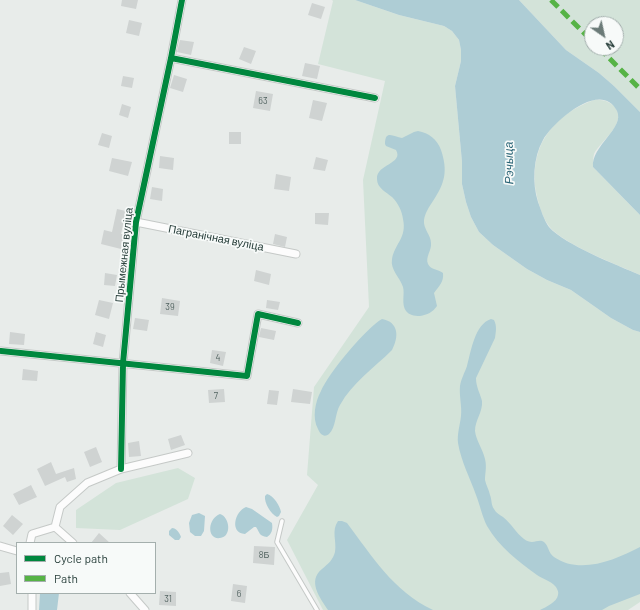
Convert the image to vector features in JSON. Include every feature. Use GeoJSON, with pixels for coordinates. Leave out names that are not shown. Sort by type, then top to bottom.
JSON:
{"type":"FeatureCollection","features":[{"type":"Feature","properties":{"kind":"street","name":"Прымежная вуліца"},"geometry":{"type":"LineString","coordinates":[[120,469],[124,363],[136,222],[182,0]]}},
{"type":"Feature","properties":{"kind":"street"},"geometry":{"type":"LineString","coordinates":[[171,58],[375,98]]}},
{"type":"Feature","properties":{"kind":"street","name":"Пагранічная вуліца"},"geometry":{"type":"LineString","coordinates":[[136,222],[296,254]]}},
{"type":"Feature","properties":{"kind":"street"},"geometry":{"type":"LineString","coordinates":[[2,351],[247,376],[258,314],[298,322]]}},
{"type":"Feature","properties":{"kind":"street"},"geometry":{"type":"LineString","coordinates":[[55,527],[60,507],[87,483],[120,469],[188,453]]}},
{"type":"Feature","properties":{"kind":"street"},"geometry":{"type":"LineString","coordinates":[[30,542],[32,534],[55,527]]}},
{"type":"Feature","properties":{"kind":"street"},"geometry":{"type":"LineString","coordinates":[[55,527],[73,542]]}},
{"type":"Feature","properties":{"kind":"street"},"geometry":{"type":"LineString","coordinates":[[0,546],[16,552]]}},
{"type":"Feature","properties":{"kind":"street"},"geometry":{"type":"LineString","coordinates":[[32,594],[32,610]]}},
{"type":"Feature","properties":{"kind":"street"},"geometry":{"type":"LineString","coordinates":[[131,594],[145,610]]}},
{"type":"Feature","properties":{"kind":"lane"},"geometry":{"type":"LineString","coordinates":[[282,521],[277,542],[317,610]]}},
{"type":"Feature","properties":{"kind":"shaded area"},"geometry":{"type":"Polygon","coordinates":[[[332,0],[355,0],[399,15],[444,26],[452,31],[459,40],[461,50],[461,61],[455,86],[462,162],[462,184],[471,217],[479,232],[493,245],[527,269],[547,280],[571,290],[611,318],[633,330],[640,332],[640,602],[628,610],[323,610],[287,540],[318,485],[307,475],[314,387],[369,307],[363,180],[385,81],[318,64],[332,0]]]}},
{"type":"Feature","properties":{"kind":"shaded area"},"geometry":{"type":"Polygon","coordinates":[[[519,0],[640,0],[640,112],[599,73],[566,50],[519,0]]]}},
{"type":"Feature","properties":{"kind":"shaded area"},"geometry":{"type":"Polygon","coordinates":[[[594,100],[602,100],[609,103],[614,106],[618,112],[618,119],[612,132],[594,154],[593,167],[640,215],[640,275],[591,254],[556,233],[546,222],[538,201],[535,186],[537,156],[548,132],[568,113],[594,100]]]}},
{"type":"Feature","properties":{"kind":"shaded area"},"geometry":{"type":"Polygon","coordinates":[[[178,468],[195,478],[188,499],[120,530],[76,528],[76,510],[116,483],[178,468]]]}},
{"type":"Feature","properties":{"kind":"water","name":"Рэчыца"},"geometry":{"type":"Polygon","coordinates":[[[355,0],[519,0],[566,50],[599,73],[640,112],[640,215],[593,167],[597,152],[612,131],[618,117],[617,111],[610,102],[600,100],[589,101],[567,114],[548,132],[537,155],[534,179],[538,202],[549,227],[567,241],[640,275],[640,332],[633,330],[611,318],[571,290],[547,280],[527,269],[493,245],[479,232],[471,217],[462,184],[462,162],[455,86],[461,61],[459,40],[452,31],[444,26],[399,15],[355,0]]]}},
{"type":"Feature","properties":{"kind":"water"},"geometry":{"type":"Polygon","coordinates":[[[418,131],[426,133],[435,140],[441,150],[445,171],[443,182],[437,195],[427,210],[424,220],[431,243],[427,261],[431,267],[443,273],[443,279],[434,293],[437,306],[430,313],[420,316],[407,312],[403,302],[403,287],[392,267],[393,253],[402,236],[404,226],[402,213],[394,199],[378,185],[377,182],[378,174],[396,158],[397,155],[396,150],[386,146],[385,144],[385,139],[388,135],[402,138],[418,131]]]}},
{"type":"Feature","properties":{"kind":"water"},"geometry":{"type":"Polygon","coordinates":[[[382,319],[392,323],[396,331],[396,340],[392,350],[364,376],[345,397],[338,408],[331,431],[325,436],[322,435],[316,425],[315,415],[317,400],[325,383],[348,352],[375,324],[382,319]]]}},
{"type":"Feature","properties":{"kind":"water"},"geometry":{"type":"Polygon","coordinates":[[[491,319],[494,320],[496,324],[495,338],[476,378],[482,405],[475,431],[485,459],[485,480],[493,507],[496,512],[506,519],[524,539],[530,542],[544,542],[554,557],[575,565],[597,564],[609,561],[640,547],[640,594],[602,610],[540,610],[556,600],[558,591],[553,584],[530,570],[510,554],[497,541],[487,526],[463,463],[459,450],[458,433],[461,419],[460,386],[462,378],[477,332],[481,326],[491,319]]]}},
{"type":"Feature","properties":{"kind":"water"},"geometry":{"type":"Polygon","coordinates":[[[267,494],[274,499],[279,507],[281,512],[277,517],[268,508],[265,499],[267,494]]]}},
{"type":"Feature","properties":{"kind":"water"},"geometry":{"type":"Polygon","coordinates":[[[246,507],[252,509],[272,523],[272,531],[269,536],[264,537],[261,535],[256,527],[245,534],[240,533],[237,530],[235,522],[239,513],[246,507]]]}},
{"type":"Feature","properties":{"kind":"water"},"geometry":{"type":"Polygon","coordinates":[[[199,513],[205,516],[204,531],[201,536],[195,536],[190,532],[189,523],[192,515],[199,513]]]}},
{"type":"Feature","properties":{"kind":"water"},"geometry":{"type":"Polygon","coordinates":[[[220,514],[228,523],[228,531],[224,537],[216,538],[211,533],[210,529],[213,520],[220,514]]]}},
{"type":"Feature","properties":{"kind":"water"},"geometry":{"type":"Polygon","coordinates":[[[338,521],[347,523],[384,572],[395,583],[406,593],[433,610],[328,610],[316,590],[315,579],[322,569],[330,562],[334,555],[335,529],[338,521]]]}},
{"type":"Feature","properties":{"kind":"water"},"geometry":{"type":"Polygon","coordinates":[[[172,528],[180,534],[181,537],[179,540],[175,540],[169,535],[169,531],[172,528]]]}},
{"type":"Feature","properties":{"kind":"water"},"geometry":{"type":"Polygon","coordinates":[[[40,594],[59,594],[57,610],[39,610],[40,594]]]}},
{"type":"Feature","properties":{"kind":"building"},"geometry":{"type":"Polygon","coordinates":[[[122,0],[138,0],[136,9],[121,6],[122,0]]]}},
{"type":"Feature","properties":{"kind":"building"},"geometry":{"type":"Polygon","coordinates":[[[312,3],[325,7],[321,19],[308,15],[312,3]]]}},
{"type":"Feature","properties":{"kind":"building"},"geometry":{"type":"Polygon","coordinates":[[[129,20],[142,23],[139,36],[126,33],[129,20]]]}},
{"type":"Feature","properties":{"kind":"building"},"geometry":{"type":"Polygon","coordinates":[[[180,40],[194,42],[191,55],[177,52],[180,40]]]}},
{"type":"Feature","properties":{"kind":"building"},"geometry":{"type":"Polygon","coordinates":[[[244,47],[256,51],[251,64],[239,59],[244,47]]]}},
{"type":"Feature","properties":{"kind":"building"},"geometry":{"type":"Polygon","coordinates":[[[305,63],[320,66],[317,79],[302,76],[305,63]]]}},
{"type":"Feature","properties":{"kind":"building"},"geometry":{"type":"Polygon","coordinates":[[[174,75],[187,79],[183,92],[170,88],[174,75]]]}},
{"type":"Feature","properties":{"kind":"building"},"geometry":{"type":"Polygon","coordinates":[[[123,76],[134,78],[132,88],[121,86],[123,76]]]}},
{"type":"Feature","properties":{"kind":"building"},"geometry":{"type":"Polygon","coordinates":[[[256,91],[273,94],[270,111],[253,108],[256,91]]]}},
{"type":"Feature","properties":{"kind":"building"},"geometry":{"type":"Polygon","coordinates":[[[313,100],[327,103],[322,121],[309,118],[313,100]]]}},
{"type":"Feature","properties":{"kind":"building"},"geometry":{"type":"Polygon","coordinates":[[[122,104],[131,107],[128,118],[119,115],[122,104]]]}},
{"type":"Feature","properties":{"kind":"building"},"geometry":{"type":"Polygon","coordinates":[[[229,132],[241,132],[241,144],[229,144],[229,132]]]}},
{"type":"Feature","properties":{"kind":"building"},"geometry":{"type":"Polygon","coordinates":[[[102,133],[112,136],[109,148],[98,145],[102,133]]]}},
{"type":"Feature","properties":{"kind":"building"},"geometry":{"type":"Polygon","coordinates":[[[160,156],[174,158],[173,170],[159,168],[160,156]]]}},
{"type":"Feature","properties":{"kind":"building"},"geometry":{"type":"Polygon","coordinates":[[[316,157],[328,160],[325,171],[313,169],[316,157]]]}},
{"type":"Feature","properties":{"kind":"building"},"geometry":{"type":"Polygon","coordinates":[[[112,158],[132,162],[128,176],[109,171],[112,158]]]}},
{"type":"Feature","properties":{"kind":"building"},"geometry":{"type":"Polygon","coordinates":[[[276,174],[291,177],[289,191],[274,189],[276,174]]]}},
{"type":"Feature","properties":{"kind":"building"},"geometry":{"type":"Polygon","coordinates":[[[152,187],[163,189],[162,201],[150,199],[152,187]]]}},
{"type":"Feature","properties":{"kind":"building"},"geometry":{"type":"Polygon","coordinates":[[[117,209],[126,211],[121,234],[124,234],[121,249],[101,244],[104,230],[112,232],[117,209]]]}},
{"type":"Feature","properties":{"kind":"building"},"geometry":{"type":"Polygon","coordinates":[[[315,213],[329,213],[328,225],[315,224],[315,213]]]}},
{"type":"Feature","properties":{"kind":"building"},"geometry":{"type":"Polygon","coordinates":[[[275,234],[287,237],[285,247],[273,244],[275,234]]]}},
{"type":"Feature","properties":{"kind":"building"},"geometry":{"type":"Polygon","coordinates":[[[256,270],[271,274],[269,285],[254,281],[256,270]]]}},
{"type":"Feature","properties":{"kind":"building"},"geometry":{"type":"Polygon","coordinates":[[[105,273],[117,275],[115,286],[104,285],[105,273]]]}},
{"type":"Feature","properties":{"kind":"building"},"geometry":{"type":"Polygon","coordinates":[[[162,298],[180,301],[178,316],[160,314],[162,298]]]}},
{"type":"Feature","properties":{"kind":"building"},"geometry":{"type":"Polygon","coordinates":[[[99,300],[113,303],[109,319],[95,315],[99,300]]]}},
{"type":"Feature","properties":{"kind":"building"},"geometry":{"type":"Polygon","coordinates":[[[267,300],[280,302],[278,310],[266,308],[267,300]]]}},
{"type":"Feature","properties":{"kind":"building"},"geometry":{"type":"Polygon","coordinates":[[[135,318],[149,320],[147,331],[133,329],[135,318]]]}},
{"type":"Feature","properties":{"kind":"building"},"geometry":{"type":"Polygon","coordinates":[[[261,328],[276,331],[274,340],[259,337],[261,328]]]}},
{"type":"Feature","properties":{"kind":"building"},"geometry":{"type":"Polygon","coordinates":[[[10,332],[25,334],[24,345],[9,344],[10,332]]]}},
{"type":"Feature","properties":{"kind":"building"},"geometry":{"type":"Polygon","coordinates":[[[96,332],[106,335],[103,347],[93,344],[96,332]]]}},
{"type":"Feature","properties":{"kind":"building"},"geometry":{"type":"Polygon","coordinates":[[[212,350],[226,352],[223,366],[210,363],[212,350]]]}},
{"type":"Feature","properties":{"kind":"building"},"geometry":{"type":"Polygon","coordinates":[[[23,369],[38,371],[37,381],[22,380],[23,369]]]}},
{"type":"Feature","properties":{"kind":"building"},"geometry":{"type":"Polygon","coordinates":[[[224,389],[225,402],[209,403],[208,390],[224,389]]]}},
{"type":"Feature","properties":{"kind":"building"},"geometry":{"type":"Polygon","coordinates":[[[293,389],[312,392],[310,404],[291,402],[293,389]]]}},
{"type":"Feature","properties":{"kind":"building"},"geometry":{"type":"Polygon","coordinates":[[[269,390],[279,391],[277,405],[267,404],[269,390]]]}},
{"type":"Feature","properties":{"kind":"building"},"geometry":{"type":"Polygon","coordinates":[[[181,435],[185,445],[171,450],[168,439],[181,435]]]}},
{"type":"Feature","properties":{"kind":"building"},"geometry":{"type":"Polygon","coordinates":[[[139,441],[141,456],[129,457],[128,443],[139,441]]]}},
{"type":"Feature","properties":{"kind":"building"},"geometry":{"type":"Polygon","coordinates":[[[96,447],[102,462],[90,467],[84,452],[96,447]]]}},
{"type":"Feature","properties":{"kind":"building"},"geometry":{"type":"Polygon","coordinates":[[[51,462],[56,474],[74,468],[76,479],[67,482],[65,477],[45,486],[37,469],[51,462]]]}},
{"type":"Feature","properties":{"kind":"building"},"geometry":{"type":"Polygon","coordinates":[[[31,485],[37,497],[19,505],[13,494],[31,485]]]}},
{"type":"Feature","properties":{"kind":"building"},"geometry":{"type":"Polygon","coordinates":[[[12,515],[23,524],[13,535],[3,526],[12,515]]]}},
{"type":"Feature","properties":{"kind":"building"},"geometry":{"type":"Polygon","coordinates":[[[99,533],[109,542],[92,542],[99,533]]]}},
{"type":"Feature","properties":{"kind":"building"},"geometry":{"type":"Polygon","coordinates":[[[254,546],[275,547],[274,565],[253,563],[254,546]]]}},
{"type":"Feature","properties":{"kind":"building"},"geometry":{"type":"Polygon","coordinates":[[[9,572],[11,584],[0,586],[0,573],[9,572]]]}},
{"type":"Feature","properties":{"kind":"building"},"geometry":{"type":"Polygon","coordinates":[[[233,584],[247,586],[245,603],[231,601],[233,584]]]}},
{"type":"Feature","properties":{"kind":"building"},"geometry":{"type":"Polygon","coordinates":[[[160,591],[176,592],[176,606],[159,605],[160,591]]]}},
{"type":"Feature","properties":{"kind":"marked path"},"geometry":{"type":"LineString","coordinates":[[551,0],[584,33]]}},
{"type":"Feature","properties":{"kind":"marked path"},"geometry":{"type":"LineString","coordinates":[[607,56],[640,89]]}},
{"type":"Feature","properties":{"kind":"cycle path"},"geometry":{"type":"LineString","coordinates":[[121,469],[123,363],[136,222],[182,0]]}},
{"type":"Feature","properties":{"kind":"cycle path"},"geometry":{"type":"LineString","coordinates":[[171,58],[375,98]]}},
{"type":"Feature","properties":{"kind":"cycle path"},"geometry":{"type":"LineString","coordinates":[[1,351],[247,376],[258,314],[298,323]]}}]}
